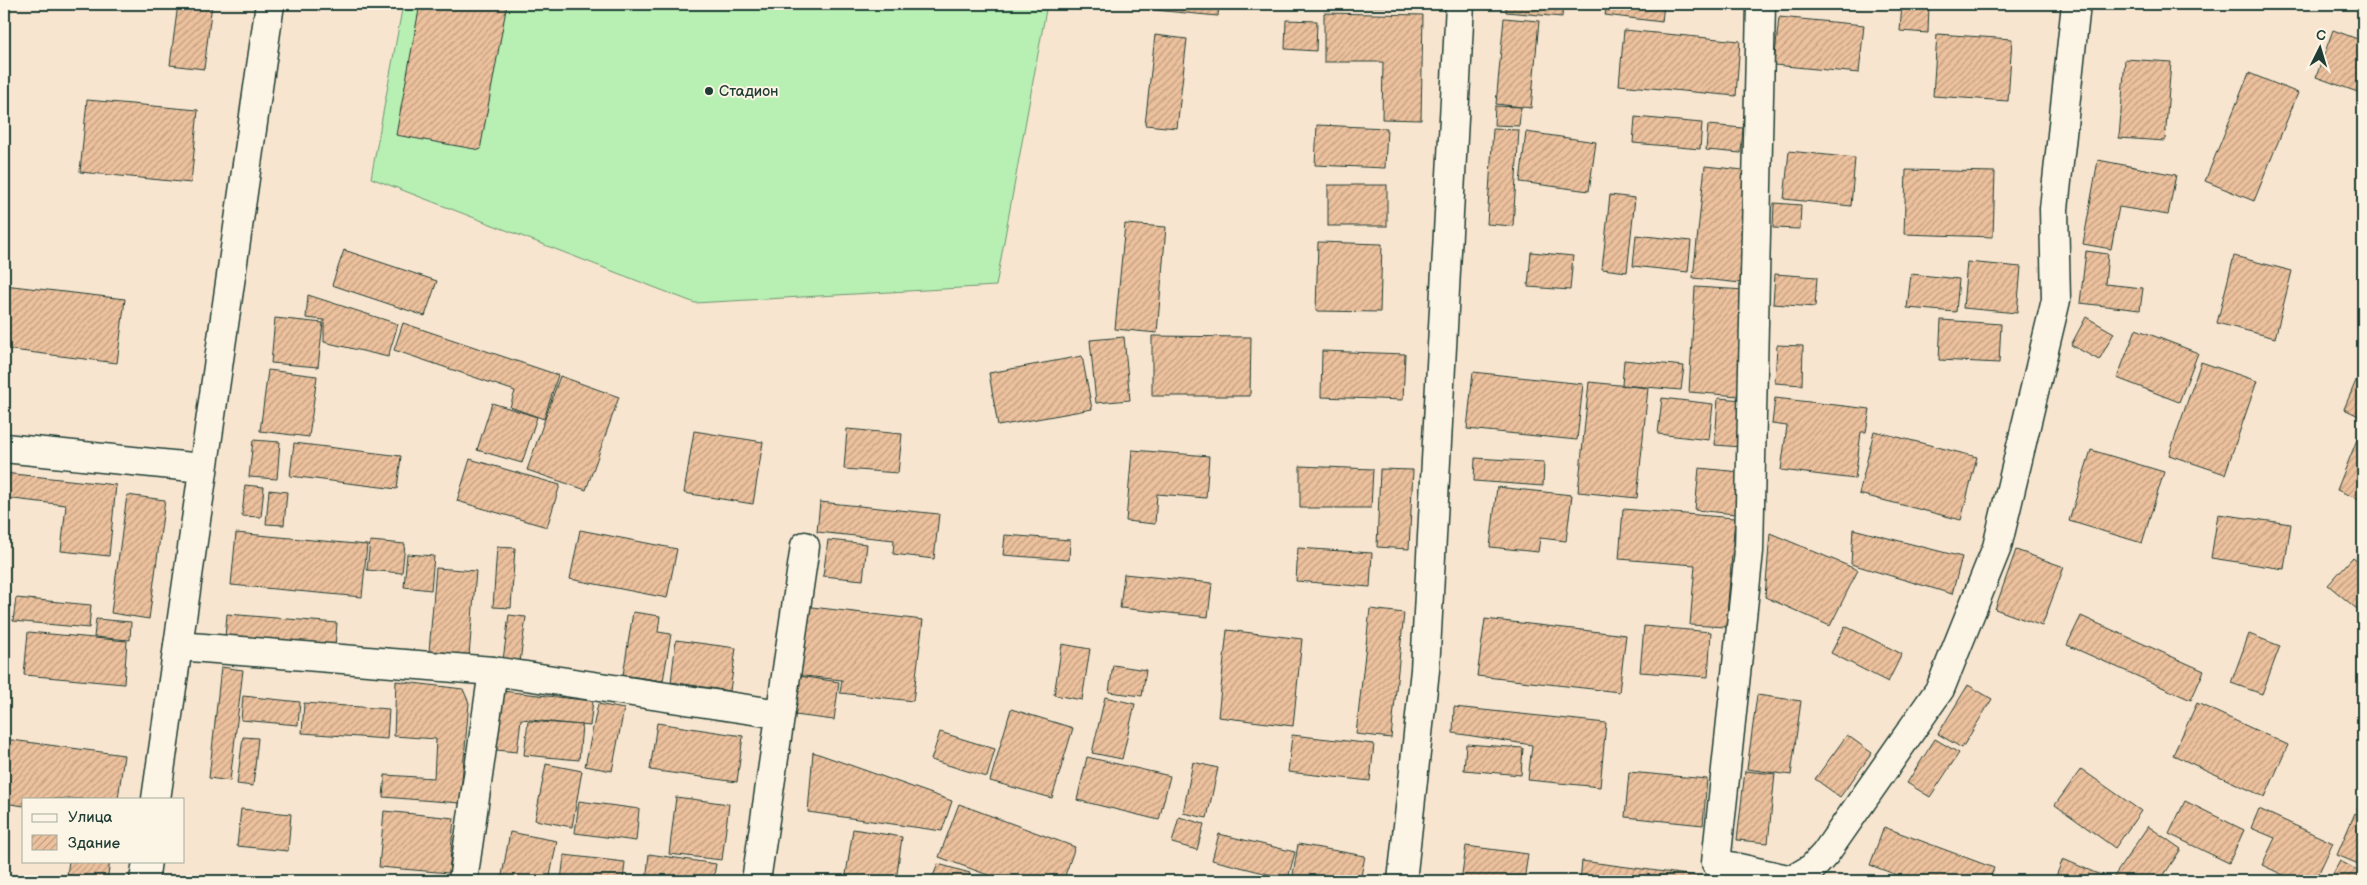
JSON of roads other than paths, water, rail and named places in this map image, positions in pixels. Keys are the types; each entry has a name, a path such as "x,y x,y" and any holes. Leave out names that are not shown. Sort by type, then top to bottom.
{"street":[{"path":"156,798 270,4"},
{"path":"1402,881 1425,670 1460,4"},
{"path":"1761,4 1749,551 1716,864 1792,880 1812,868 1825,854 1940,689 1997,547 2056,300 2054,209 2076,4"},
{"path":"4,448 202,468"},
{"path":"756,881 805,546"},
{"path":"178,646 493,671 780,714"},
{"path":"463,881 493,671"},
{"path":"144,881 147,862"}],"place":[{"name":"Стадион","path":"709,91"}]}
